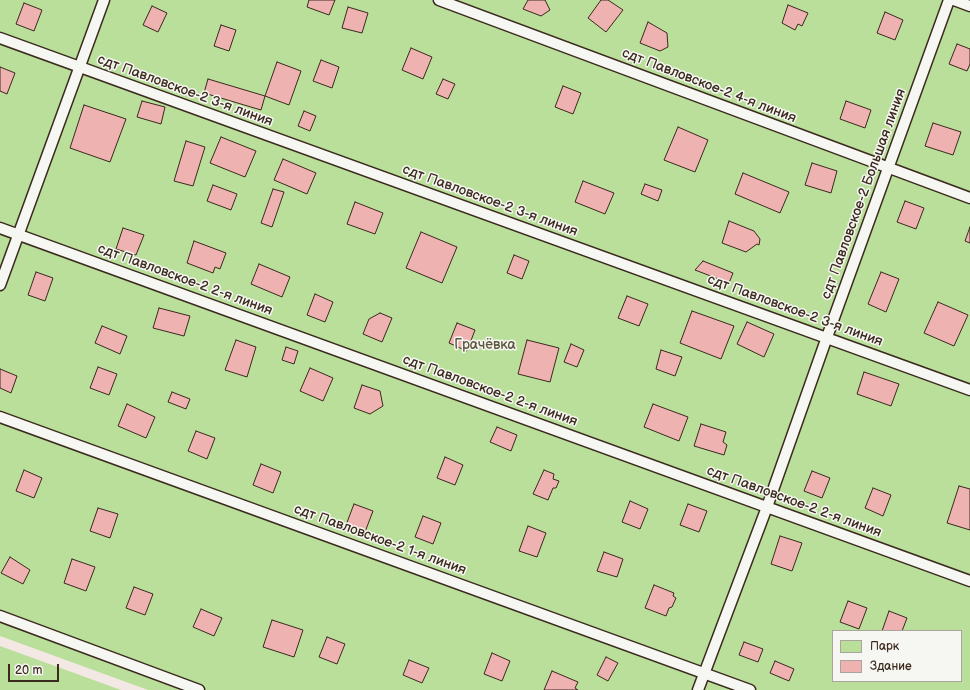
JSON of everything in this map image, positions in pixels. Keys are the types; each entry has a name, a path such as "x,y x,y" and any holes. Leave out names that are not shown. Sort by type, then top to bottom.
{"lane":[{"path":"0,285 104,0"},
{"name":"сдт Павловское-2 4-я линия","path":"439,0 970,198"},
{"name":"сдт Павловское-2 Большая линия","path":"698,690 767,507 949,0"},
{"path":"954,0 970,6"},
{"name":"сдт Павловское-2 3-я линия","path":"0,38 970,390"},
{"name":"сдт Павловское-2 2-я линия","path":"0,228 970,581"},
{"name":"сдт Павловское-2 1-я линия","path":"0,417 750,690"},
{"path":"0,616 199,690"}],"green space":[{"name":"Грачёвка","path":"0,0 970,0 970,690 148,690 0,636"},
{"path":"0,646 121,690 0,690"}],"building":[{"path":"309,0 335,0 329,15 307,7"},
{"path":"528,0 545,0 550,10 541,16 523,9"},
{"path":"601,0 608,0 623,10 606,32 588,18"},
{"path":"24,3 42,10 34,31 16,24"},
{"path":"788,5 808,13 802,26 798,24 795,30 782,23"},
{"path":"152,6 167,13 158,32 143,25"},
{"path":"348,7 368,13 362,33 342,28"},
{"path":"885,12 903,20 895,40 877,33"},
{"path":"648,22 667,33 668,47 660,51 640,43"},
{"path":"221,25 236,30 229,51 214,46"},
{"path":"957,44 970,49 970,64 967,71 949,64"},
{"path":"411,48 432,57 423,79 402,70"},
{"path":"321,60 339,67 332,88 313,81"},
{"path":"277,62 301,71 289,105 265,96"},
{"path":"0,67 15,73 7,94 0,91"},
{"path":"208,79 265,96 261,110 204,93"},
{"path":"443,79 455,84 448,99 436,94"},
{"path":"563,86 581,93 573,114 555,107"},
{"path":"142,101 165,107 161,124 137,117"},
{"path":"846,101 871,110 865,128 840,119"},
{"path":"84,105 126,119 110,162 70,148"},
{"path":"304,111 316,116 310,131 298,126"},
{"path":"933,123 961,132 953,155 925,146"},
{"path":"678,127 708,140 695,172 664,160"},
{"path":"221,137 256,151 245,177 210,163"},
{"path":"186,141 205,147 193,186 174,181"},
{"path":"283,159 316,173 307,194 274,180"},
{"path":"812,163 837,171 831,193 805,185"},
{"path":"743,173 789,192 780,213 735,194"},
{"path":"583,181 614,193 605,214 575,202"},
{"path":"645,184 662,190 658,201 641,194"},
{"path":"213,185 237,194 231,210 207,201"},
{"path":"273,189 284,192 272,227 261,223"},
{"path":"905,201 924,208 916,229 897,222"},
{"path":"355,202 383,213 375,234 347,224"},
{"path":"729,221 754,231 760,239 759,245 757,244 746,252 722,243"},
{"path":"970,227 970,243 965,241"},
{"path":"123,228 144,235 136,255 116,249"},
{"path":"421,232 457,247 442,283 406,268"},
{"path":"194,241 226,253 220,269 215,267 213,273 187,263"},
{"path":"514,255 529,261 522,279 507,273"},
{"path":"703,261 733,273 729,283 695,270"},
{"path":"259,264 290,277 282,297 251,284"},
{"path":"36,272 53,278 45,301 28,295"},
{"path":"881,272 899,279 886,312 868,304"},
{"path":"315,294 333,302 325,322 307,315"},
{"path":"627,296 648,304 639,326 618,318"},
{"path":"938,302 968,315 954,346 924,333"},
{"path":"159,308 190,316 184,336 153,328"},
{"path":"692,311 734,326 721,359 680,343"},
{"path":"380,313 392,318 382,342 363,334 369,319"},
{"path":"747,322 774,334 764,357 737,344"},
{"path":"457,323 475,330 467,351 449,343"},
{"path":"102,326 127,336 120,354 95,343"},
{"path":"236,340 256,347 247,377 225,370"},
{"path":"527,340 559,348 550,382 518,374"},
{"path":"571,344 584,350 577,367 564,362"},
{"path":"286,347 298,351 294,364 282,360"},
{"path":"661,350 682,357 675,376 656,369"},
{"path":"98,367 117,374 109,395 90,388"},
{"path":"310,368 333,378 323,401 300,391"},
{"path":"0,369 17,376 11,393 0,388"},
{"path":"864,372 899,384 891,406 857,394"},
{"path":"362,385 380,391 383,406 370,414 354,408"},
{"path":"172,392 190,399 186,409 168,402"},
{"path":"127,404 155,417 146,438 118,426"},
{"path":"653,404 688,417 679,441 644,427"},
{"path":"701,424 726,432 723,442 727,445 724,455 694,446"},
{"path":"497,427 517,435 511,451 490,442"},
{"path":"196,431 215,438 207,459 188,451"},
{"path":"445,457 463,465 455,485 437,478"},
{"path":"261,464 281,472 273,493 253,485"},
{"path":"24,470 42,478 34,498 16,491"},
{"path":"544,470 554,474 553,479 559,481 556,488 553,488 548,500 533,494"},
{"path":"812,471 830,478 822,498 804,491"},
{"path":"959,486 970,489 970,530 947,523"},
{"path":"873,488 891,495 883,516 865,508"},
{"path":"630,501 648,509 640,529 622,522"},
{"path":"354,504 373,511 365,532 346,525"},
{"path":"688,504 707,511 699,532 680,525"},
{"path":"98,508 118,514 110,538 90,531"},
{"path":"423,516 441,523 433,544 415,537"},
{"path":"528,526 546,533 537,557 519,551"},
{"path":"780,536 802,543 792,571 771,564"},
{"path":"604,552 623,559 617,577 597,571"},
{"path":"10,557 30,570 23,584 1,573"},
{"path":"72,559 95,567 86,591 64,583"},
{"path":"654,585 674,593 673,596 676,598 672,607 669,608 666,616 645,608"},
{"path":"134,587 153,594 145,615 126,608"},
{"path":"848,601 867,608 859,629 840,622"},
{"path":"201,609 222,618 214,636 193,627"},
{"path":"889,611 907,618 902,630 882,630"},
{"path":"272,620 303,630 294,657 263,647"},
{"path":"327,637 345,644 337,664 319,657"},
{"path":"744,642 763,649 758,662 739,655"},
{"path":"492,653 510,661 502,681 484,674"},
{"path":"606,657 618,663 608,681 597,675"},
{"path":"409,660 429,668 422,683 403,675"},
{"path":"775,661 794,669 789,681 770,673"},
{"path":"552,671 578,682 575,688 578,690 544,690"}]}
